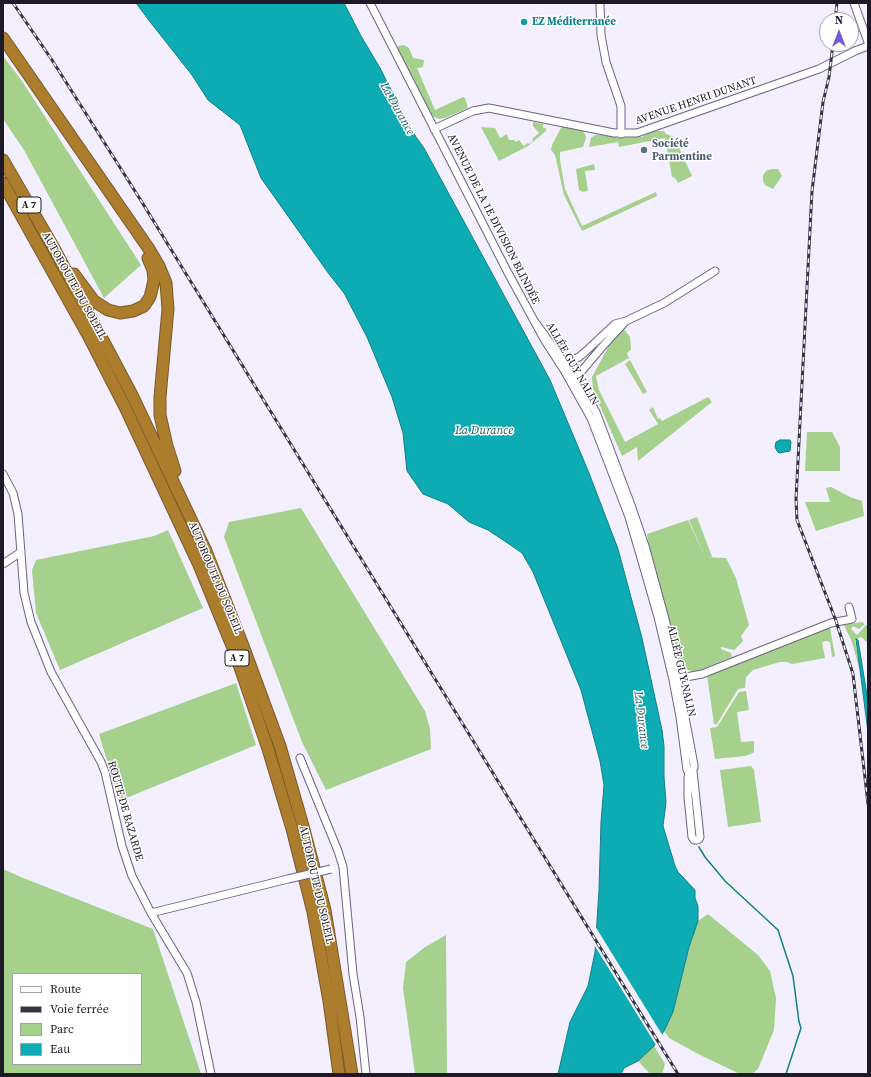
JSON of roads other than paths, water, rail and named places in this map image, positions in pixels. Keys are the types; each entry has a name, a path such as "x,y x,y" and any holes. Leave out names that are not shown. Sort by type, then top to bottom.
{"highway":[{"path":"3,38 149,249 159,266 166,283 168,309 160,397 160,415 166,446 172,465 200,527 206,551"},
{"path":"3,46 145,251 153,270 154,280 150,297 144,306 133,311 120,313 108,310 94,301 54,250"},
{"name":"AUTOROUTE DU SOLEIL","path":"3,160 54,250 132,395 206,551 242,643 277,738 303,826 325,910 352,1074"},
{"name":"AUTOROUTE DU SOLEIL","path":"3,183 125,407 199,565 235,653 268,749 292,829 309,897 329,1001 339,1074"},
{"path":"3,195 24,232 52,271"}],"street":[{"name":"AVENUE DE LA 1E DIVISION BLINDÉE","path":"370,3 533,319"},
{"path":"600,3 601,35 606,62 621,106 621,134"},
{"path":"854,3 868,42"},
{"name":"AVENUE HENRI DUNANT","path":"434,129 472,111 497,108 590,129 621,134 637,133 824,67 868,46"},
{"path":"570,370 579,357 615,324 626,321 664,303 715,271"},
{"name":"ALLÉE GUY NALIN","path":"533,319 581,386 596,412 632,505 645,546 665,619 676,679 687,770 691,771 688,778 688,797 692,837 690,846"},
{"name":"ALLÉE GUY NALIN","path":"533,319 544,339 570,370 591,418 629,517 676,679"},
{"path":"570,370 602,347 626,321"},
{"name":"ROUTE DE BAZARDE","path":"3,474 13,493 18,514 26,603 38,642 56,682 101,762 105,772 122,846 129,866 151,913 187,973 196,1002 211,1074"},
{"path":"3,564 21,552"},
{"path":"676,679 702,674 831,623 852,619 849,608"},
{"path":"300,758 338,851 343,867 353,974 360,1017 366,1074"},
{"path":"151,913 343,867"}],"water":[{"name":"La Durance","path":"136,3 344,3 407,121 424,148 550,380 589,473 618,549 642,638 662,730 666,802 663,826 675,866 678,872 695,890 695,898 698,906 698,921 689,947 673,1012 664,1031 654,1046 638,1061 624,1068 621,1074 558,1074 570,1022 588,986 595,952 604,785 600,761 581,690 533,572 522,553 488,530 469,522 448,504 423,494 407,471 403,433 392,397 367,337 344,293 261,178 240,125 208,100 192,75"},
{"path":"780,440 790,440 790,451 779,453 777,451 775,447 776,442"},
{"path":"856,639 858,640 868,701 868,732"}],"waterway":[{"path":"699,847 705,857 725,881 778,930 793,976 801,1028 786,1074"}],"railway":[{"path":"13,3 52,60 140,199 678,1074"},
{"path":"836,12 837,3"},
{"path":"832,52 829,77 823,102 812,191 796,499 797,520 836,621 853,674 868,804"}],"place":[{"name":"EZ Méditerranée","path":"524,22"},
{"name":"Société Parmentine","path":"644,150"}]}
